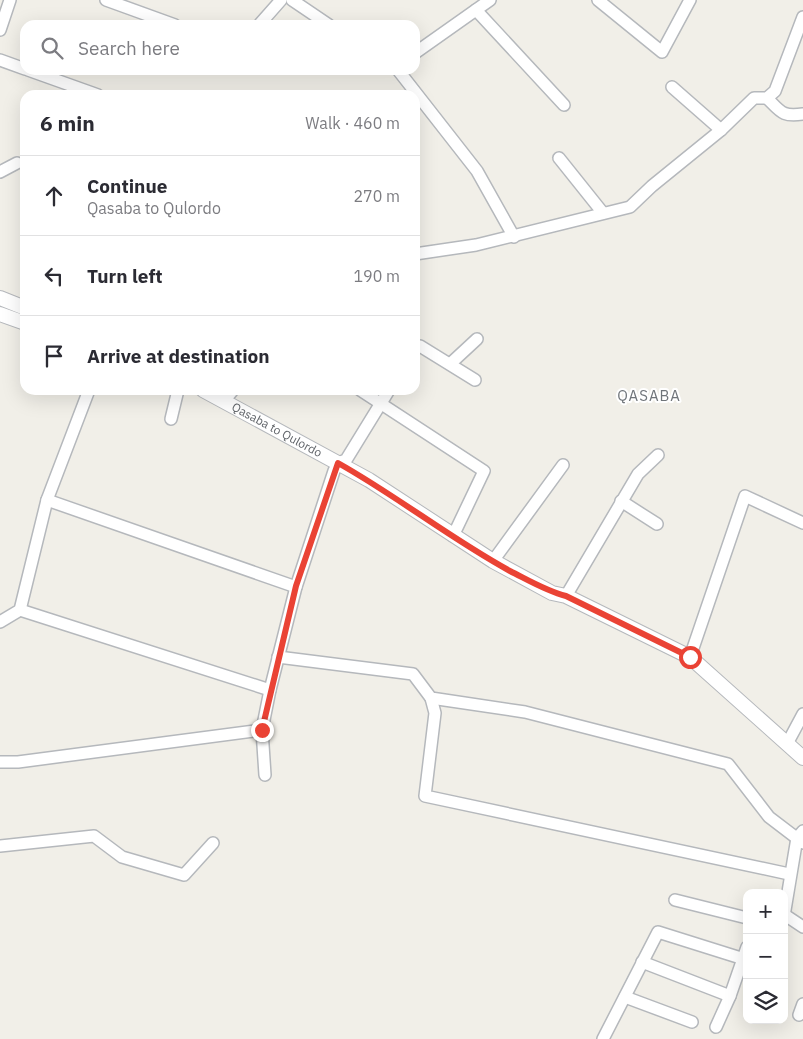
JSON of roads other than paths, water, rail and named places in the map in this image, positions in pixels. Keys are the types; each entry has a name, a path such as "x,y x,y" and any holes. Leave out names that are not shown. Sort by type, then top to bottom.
{"street":[{"path":"0,30 10,0"},
{"path":"106,0 161,20"},
{"path":"263,20 281,0"},
{"path":"292,0 322,20"},
{"path":"420,49 490,0"},
{"path":"598,0 662,52 690,0"},
{"path":"476,10 564,105"},
{"path":"420,253 476,246 630,207 652,186 721,130 754,98 766,98 775,91 803,17"},
{"path":"0,60 20,68"},
{"path":"40,75 84,90"},
{"path":"402,75 414,90"},
{"path":"672,87 721,130"},
{"path":"420,98 477,171 514,237"},
{"path":"766,98 783,114 788,116 803,114"},
{"path":"559,158 603,213"},
{"path":"0,172 17,163"},
{"path":"0,298 20,306"},
{"path":"0,314 20,321"},
{"path":"450,364 477,339"},
{"path":"420,346 474,380"},
{"path":"0,622 20,610 47,500 86,395"},
{"path":"170,419 177,395"},
{"name":"Qasaba to Qulordo","path":"213,395 369,480 493,561 552,593 566,596 690,657 788,742 803,758"},
{"path":"224,401 229,395"},
{"path":"368,395 484,471 453,536"},
{"path":"265,775 262,730 296,586 338,463 346,460 386,395"},
{"path":"566,596 638,474 658,455"},
{"path":"493,561 563,465"},
{"path":"690,657 745,496 803,522"},
{"path":"47,500 296,586"},
{"path":"621,501 658,524"},
{"path":"20,610 270,690"},
{"path":"278,657 414,674 431,698 435,713 425,796 789,874"},
{"path":"431,698 525,712 728,764 769,817 801,837 789,874 787,889"},
{"path":"788,742 803,714"},
{"path":"0,762 18,762 262,730"},
{"path":"0,846 94,836 122,857 184,875 213,843"},
{"path":"674,900 743,917"},
{"path":"788,918 803,927"},
{"path":"602,1039 658,932 743,959"},
{"path":"642,962 730,996"},
{"path":"716,1026 743,962"},
{"path":"625,997 692,1022"}],"district":[{"name":"QASABA","path":"649,396"}]}
